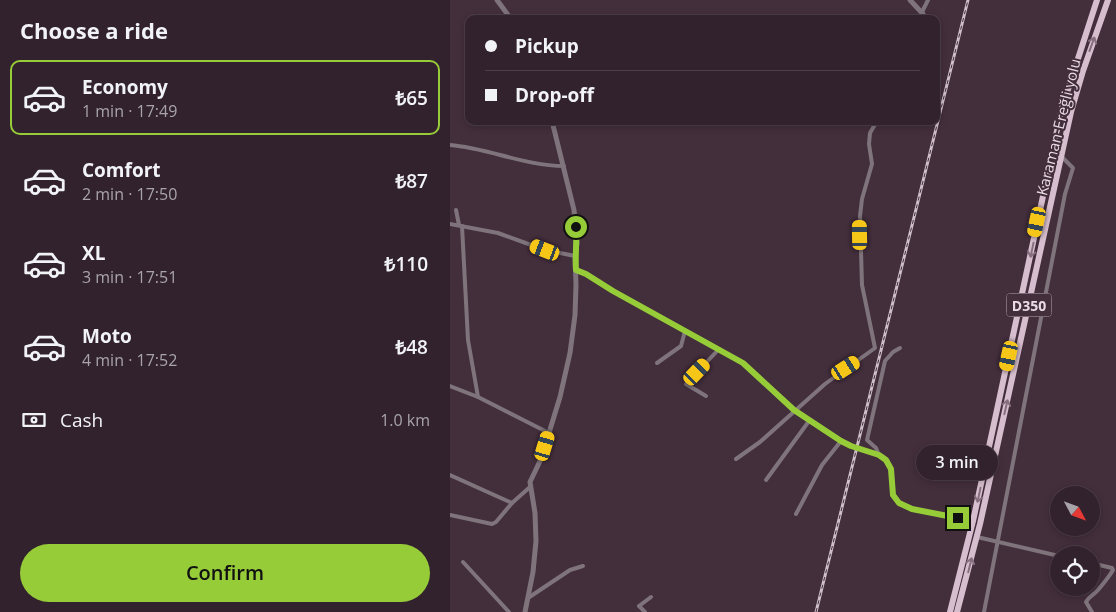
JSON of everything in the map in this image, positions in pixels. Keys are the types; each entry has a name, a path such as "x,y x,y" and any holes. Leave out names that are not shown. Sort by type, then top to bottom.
{"highway":[{"name":"Karaman-Ereğli yolu","path":"950,612 973,521 1062,108 1097,0"},
{"name":"Karaman-Ereğli yolu","path":"957,612 977,537 1071,112 1108,0"}],"street":[{"path":"497,0 508,15"},
{"path":"910,0 921,15 928,0"},
{"path":"524,611 533,572 536,526 530,482 542,459 560,397 570,353 575,314 576,227 564,166 553,125"},
{"path":"736,459 760,442 794,410 846,368 875,348 862,285 860,216 862,199 872,164 869,144 870,133 875,125"},
{"path":"450,145 469,146 494,154 547,166 564,166"},
{"path":"984,612 1065,194 1072,168 1062,157"},
{"path":"456,210 460,225 468,340 478,397"},
{"path":"450,224 498,233 545,250 575,256"},
{"path":"576,270 743,363 794,410 810,422 851,446 879,455 886,460 891,469 893,495 899,503 912,509 973,521"},
{"path":"657,364 681,346 685,331"},
{"path":"879,455 876,448 867,440 885,360 900,348"},
{"path":"706,396 686,384 719,349"},
{"path":"450,386 478,397 549,433"},
{"path":"766,480 810,422"},
{"path":"796,514 822,465 841,441"},
{"path":"450,475 512,502"},
{"path":"450,515 492,524 496,522 512,502 530,487"},
{"path":"977,537 1050,554"},
{"path":"464,562 509,612"},
{"path":"1100,565 1112,568 1113,570 1100,588"},
{"path":"528,598 570,570 583,566"},
{"path":"645,612 639,606 651,596"},
{"path":"1090,596 1086,602 1092,612"}],"railway":[{"path":"940,113 968,0"},
{"path":"816,612 937,125"}],"route":[{"path":"576,227 576,270 743,363 794,410 810,422 841,441 879,455 886,460 891,469 893,495 899,503 912,509 958,518"}]}
